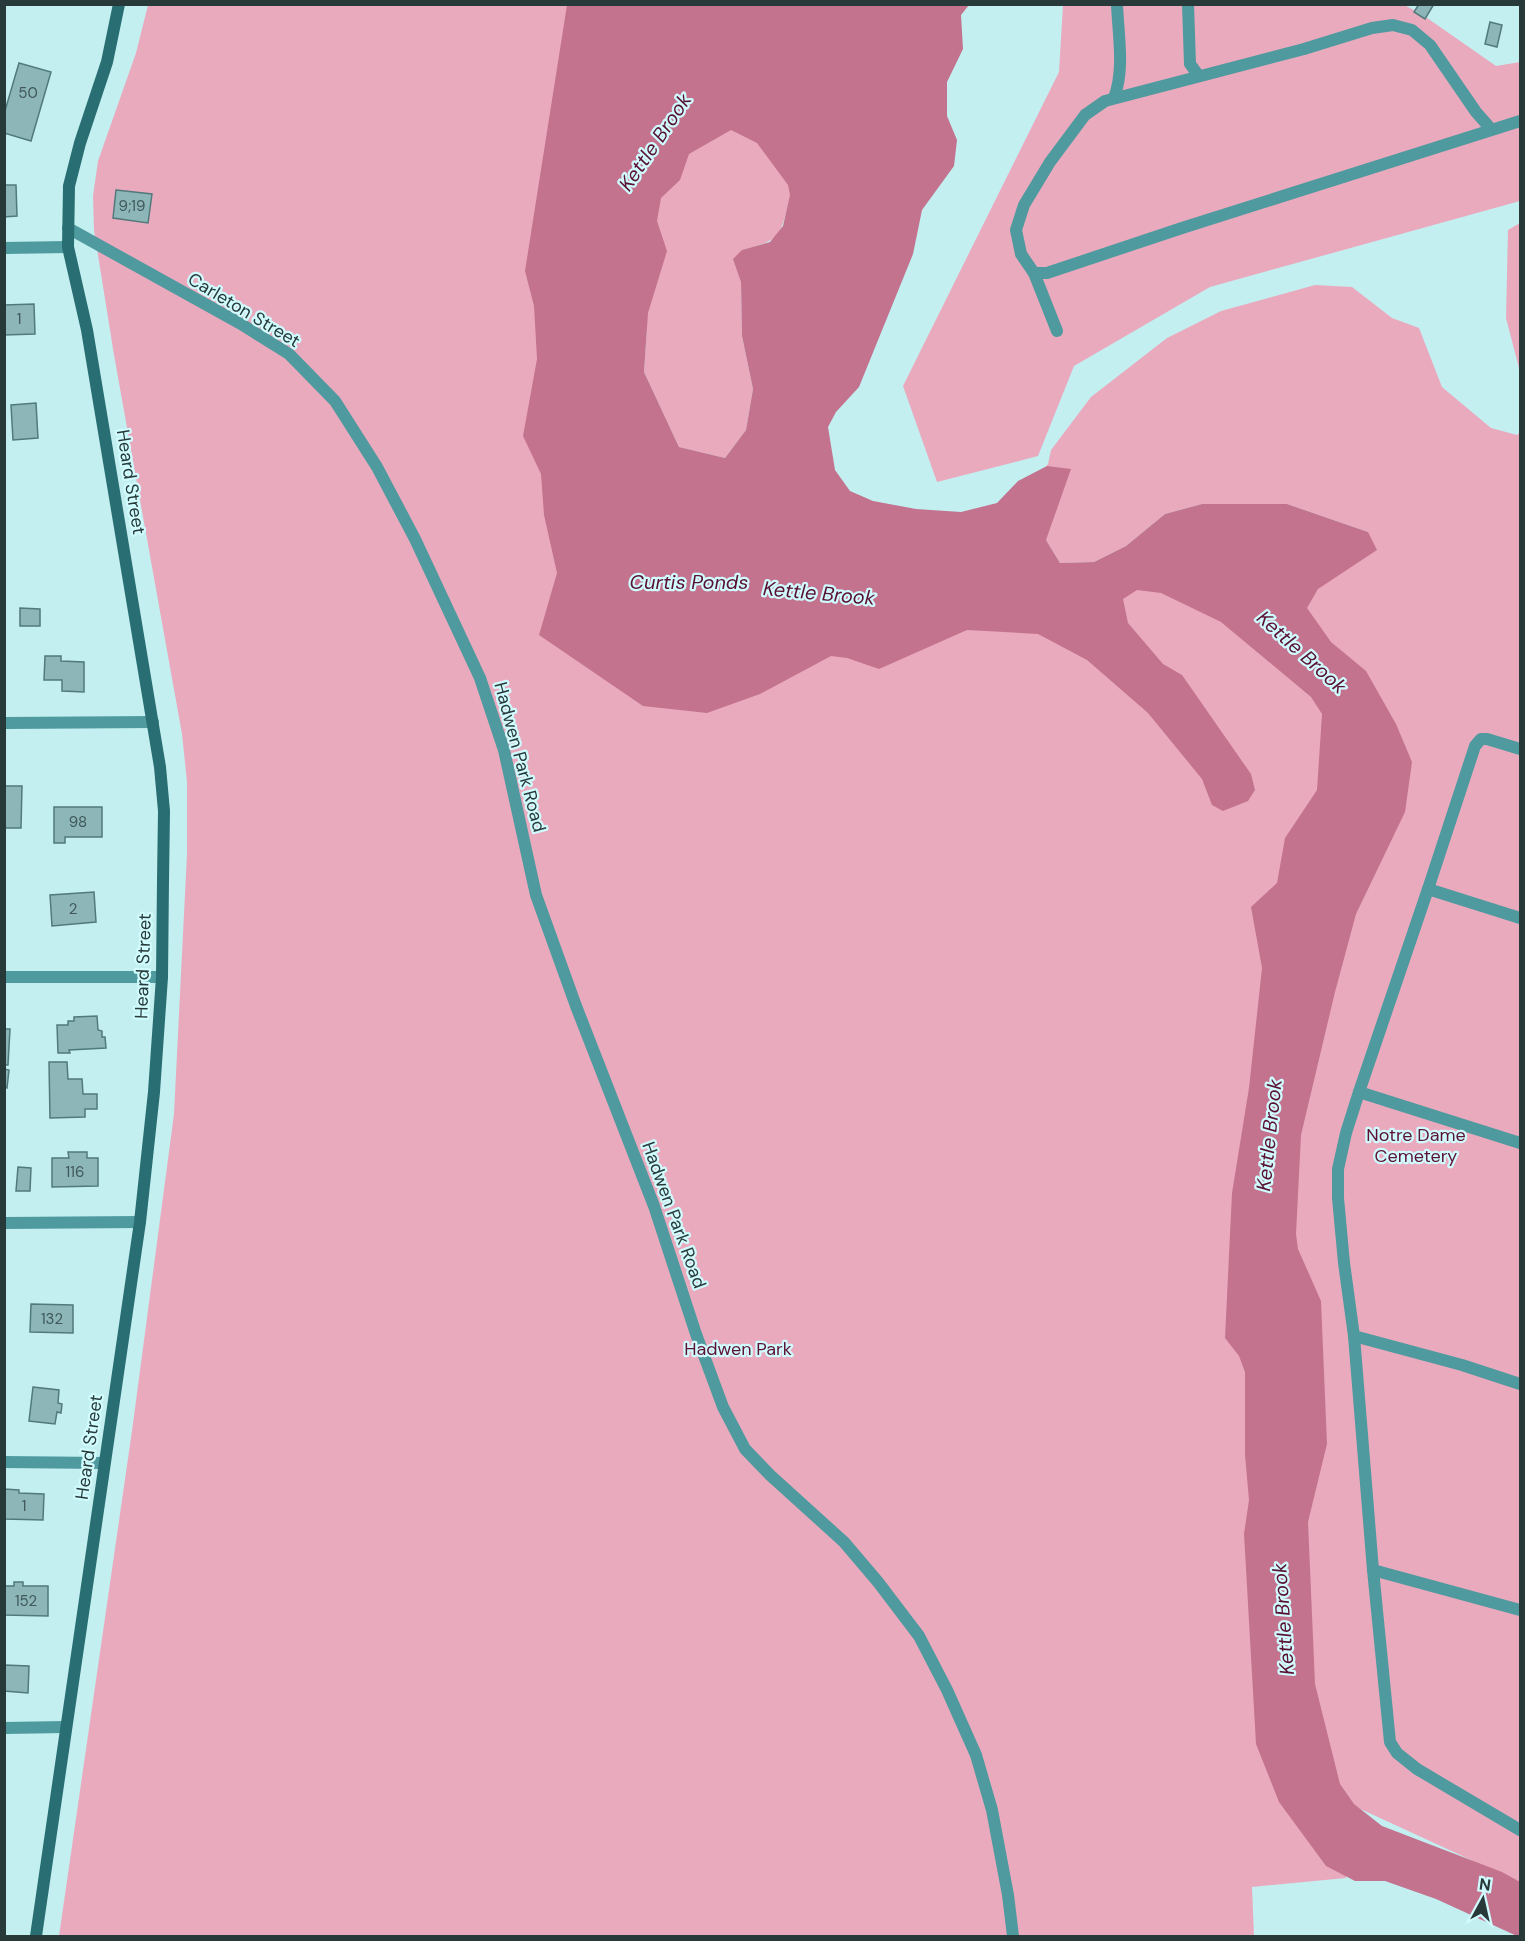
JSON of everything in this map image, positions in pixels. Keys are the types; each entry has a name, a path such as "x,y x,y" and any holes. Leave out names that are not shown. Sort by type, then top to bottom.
{"street":[{"name":"Heard Street","path":"36,1936 140,1222 154,1092 162,977 164,811 160,767 87,330 68,247 69,186 80,143 107,62 119,4"},
{"path":"1114,98 1119,75 1117,4"},
{"path":"1188,4 1190,64 1199,76"},
{"path":"1056,331 1034,273 1021,254 1016,230 1024,205 1050,162 1085,115 1105,101 1304,49 1371,28 1393,26 1412,30 1430,45 1476,112 1491,129"},
{"path":"1034,273 1047,273 1521,121"},
{"name":"Carleton Street","path":"68,228 241,324 289,354 335,401 371,458"},
{"path":"4,248 68,247"},
{"name":"Hadwen Park Road","path":"371,458 415,539 480,678 504,750 536,895 576,1006 654,1206 696,1334 723,1407 745,1449 770,1475 844,1542 919,1636 947,1690 976,1755 992,1810 1008,1895 1013,1936"},
{"path":"4,723 153,722"},
{"path":"1521,750 1487,739 1481,739 1475,746 1359,1092 1338,1169 1338,1198 1354,1336 1372,1570 1390,1742 1397,1753 1417,1769 1521,1830"},
{"path":"1428,889 1521,918"},
{"path":"4,977 162,977"},
{"path":"1359,1092 1521,1143"},
{"path":"4,1223 140,1222"},
{"path":"1354,1336 1462,1365 1521,1384"},
{"path":"4,1462 105,1463"},
{"path":"1372,1570 1521,1610"},
{"path":"4,1728 66,1727"}],"green space":[{"name":"Hadwen Park","path":"148,5 910,5 789,201 783,223 776,236 743,250 742,336 753,389 746,430 725,458 679,447 644,372 647,327 631,440 942,519 998,505 1038,476 1048,464 1051,450 1091,397 1167,338 1221,311 1315,285 1352,287 1392,318 1419,328 1442,387 1491,428 1517,435 1520,432 1520,1891 1471,1860 1354,1806 1346,1878 1252,1887 1254,1936 59,1936 132,1431 174,1114 187,854 187,782 182,734 94,230 93,196 98,161 136,53","holes":["1202,504 1287,504 1368,532 1048,569 1046,540 1060,563 1094,562 1126,546 1165,514"]},
{"path":"1063,5 1404,5 1420,13 1496,66 1520,62 1520,201 1210,287 1074,366 1038,456 937,482 903,386 1059,72"},
{"path":"1520,223 1520,372 1506,318 1508,230"}],"water":[{"path":"567,5 969,5 961,15 963,49 947,82 947,116 957,140 954,166 922,210 913,254 859,387 836,412 828,427 835,470 850,491 873,501 916,509 961,512 997,503 1018,481 1047,466 1071,469 1046,540 1060,563 1094,562 1126,546 1165,514 1202,504 1287,504 1368,532 1377,550 1318,589 1307,608 1331,642 1366,671 1396,724 1412,762 1405,812 1356,914 1301,1135 1296,1234 1298,1249 1321,1301 1327,1444 1308,1522 1315,1684 1340,1784 1354,1804 1382,1826 1502,1872 1520,1882 1520,1936 1436,1899 1385,1881 1355,1881 1326,1866 1279,1802 1256,1744 1244,1534 1249,1500 1245,1455 1245,1372 1239,1356 1225,1338 1232,1193 1249,1088 1262,968 1251,907 1277,883 1285,838 1317,790 1322,714 1311,697 1221,622 1161,593 1137,590 1123,599 1128,623 1163,664 1182,675 1251,774 1255,790 1248,801 1223,811 1212,805 1202,779 1148,713 1087,660 1038,634 967,630 879,669 847,658 831,656 760,694 707,713 643,706 539,635 557,573 544,515 541,474 523,436 537,359 534,306 525,271","holes":["731,130 757,143 788,185 790,195 783,226 770,242 742,250 733,259 741,282 742,336 753,389 746,430 725,458 679,447 644,372 648,313 667,251 657,221 661,198 680,180 689,154"]}],"building":[{"path":"1419,4 1434,4 1425,19 1414,12"},
{"path":"1490,22 1502,25 1497,47 1485,44"},
{"path":"19,63 51,72 31,141 4,133 4,114"},
{"path":"4,185 16,185 17,216 4,217"},
{"path":"116,190 152,194 148,223 113,218"},
{"path":"34,304 35,334 4,335 4,305"},
{"path":"36,403 38,438 13,440 11,405"},
{"path":"20,608 40,609 40,626 20,626"},
{"path":"45,656 61,656 61,661 84,662 84,692 62,691 62,680 44,680"},
{"path":"4,786 22,786 21,828 4,828"},
{"path":"54,807 102,807 102,837 65,837 65,843 54,843"},
{"path":"94,892 96,922 52,926 50,895"},
{"path":"97,1016 98,1030 102,1031 102,1037 105,1037 106,1048 69,1050 70,1053 58,1053 57,1025 68,1025 68,1021 74,1021 74,1017"},
{"path":"4,1029 10,1029 8,1065 4,1065"},
{"path":"49,1062 67,1062 68,1079 82,1079 83,1094 97,1094 97,1109 85,1109 85,1117 50,1118"},
{"path":"4,1069 9,1070 7,1088 4,1087"},
{"path":"68,1152 87,1152 87,1158 98,1158 98,1186 52,1187 52,1158 69,1158"},
{"path":"18,1167 31,1168 30,1191 16,1191"},
{"path":"31,1304 73,1305 73,1333 30,1332"},
{"path":"33,1387 59,1390 58,1403 62,1404 61,1413 57,1412 55,1424 29,1421"},
{"path":"4,1489 19,1490 19,1493 44,1494 43,1520 4,1519"},
{"path":"14,1582 23,1582 23,1586 48,1586 48,1616 4,1615 4,1586 14,1586"},
{"path":"4,1665 29,1666 28,1693 4,1691"}],"water label":[{"name":"Kettle Brook","path":"655,142"},
{"name":"Curtis Ponds","path":"689,582"},
{"name":"Kettle Brook","path":"819,593"},
{"name":"Kettle Brook","path":"1302,652"},
{"name":"Kettle Brook","path":"1269,1135"},
{"name":"Kettle Brook","path":"1283,1619"}],"park label":[{"name":"Notre Dame Cemetery","path":"1416,1145"}]}
